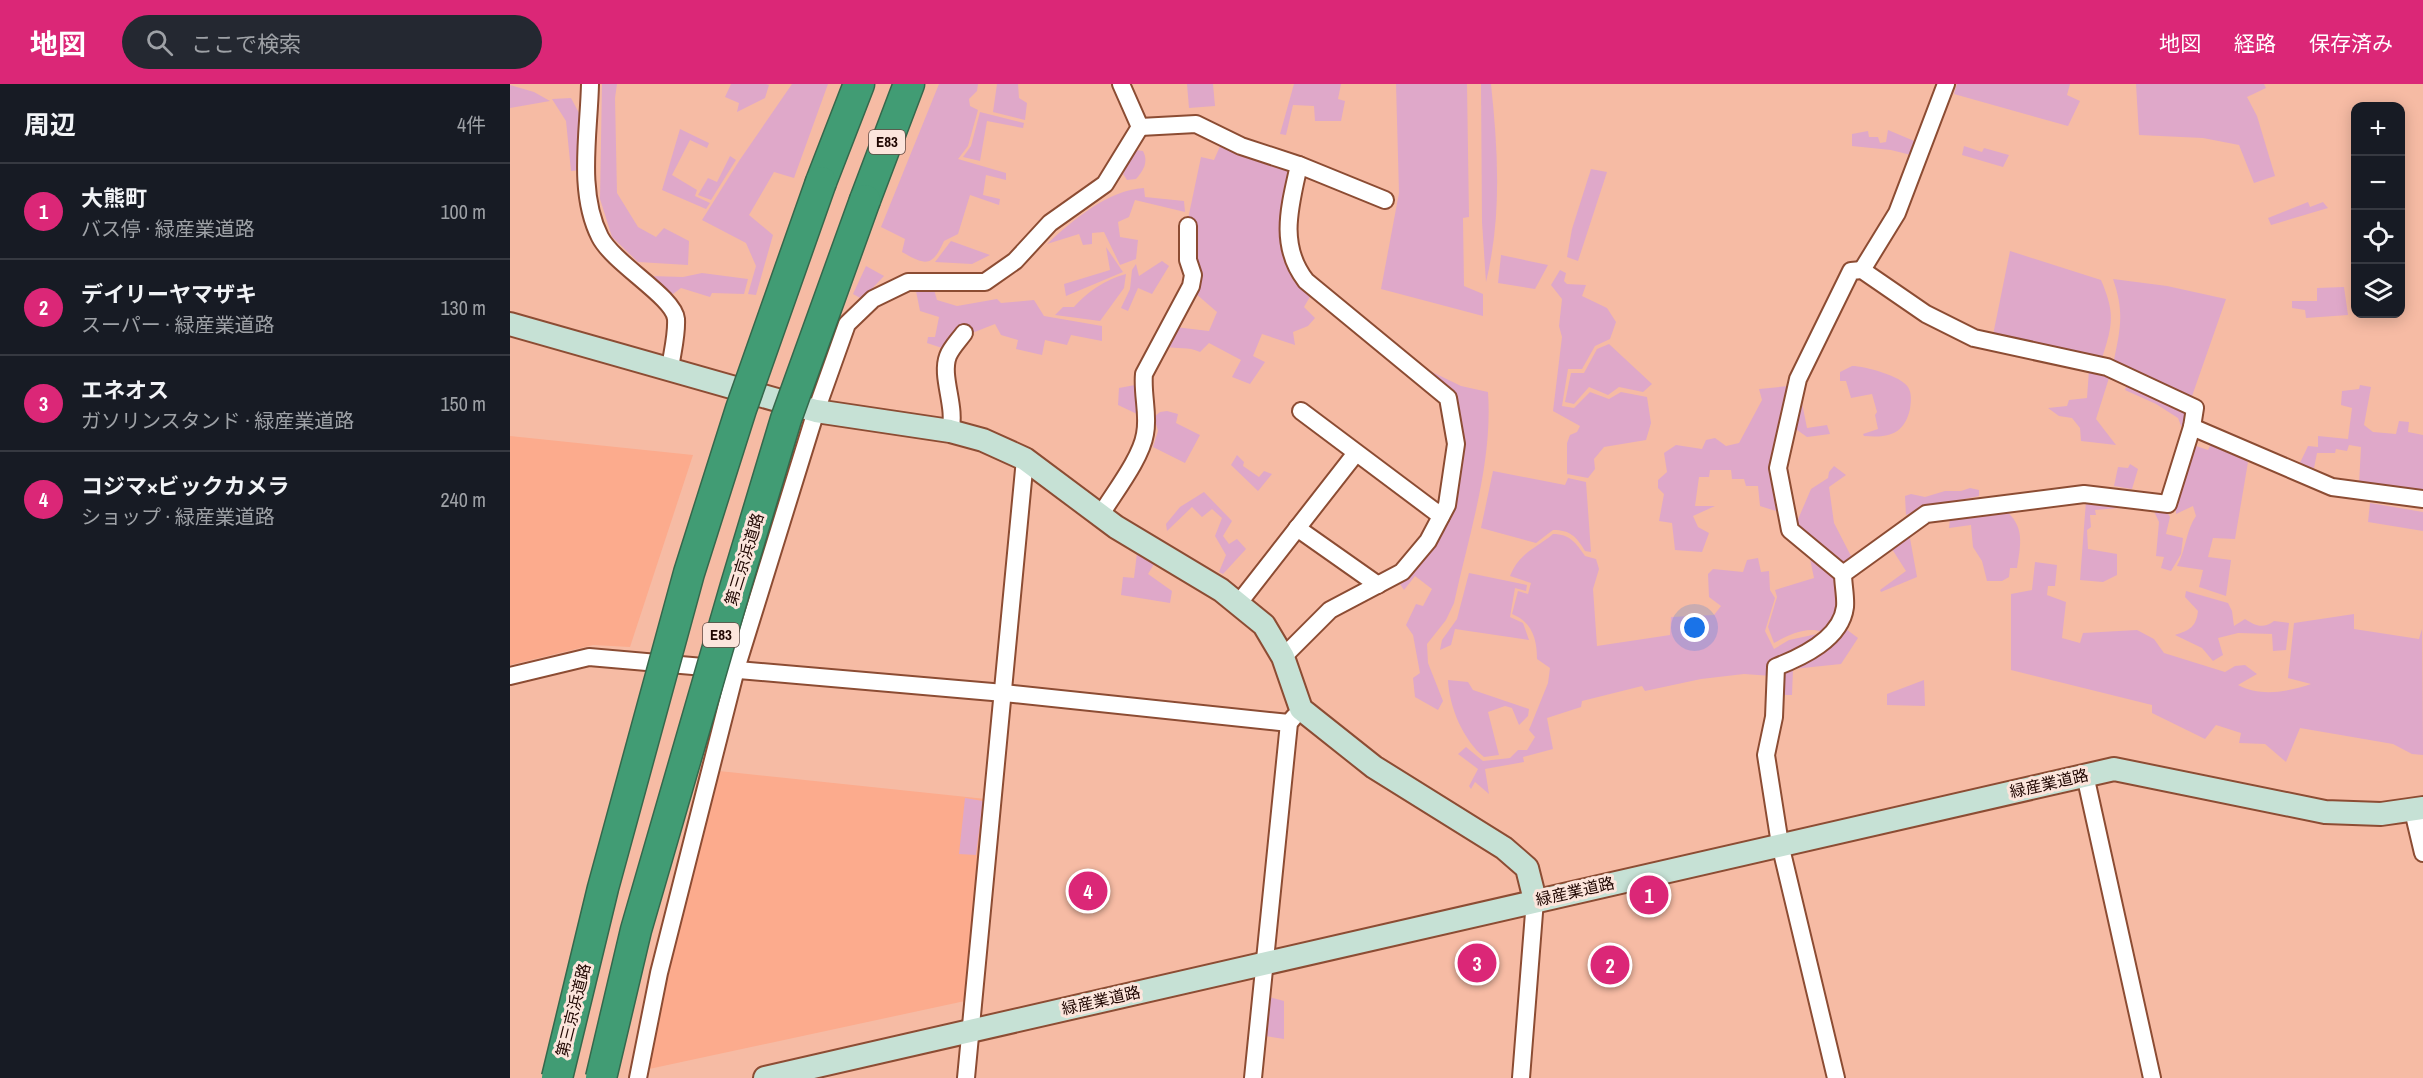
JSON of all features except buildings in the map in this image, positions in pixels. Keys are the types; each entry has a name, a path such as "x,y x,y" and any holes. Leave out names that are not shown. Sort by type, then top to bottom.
{"highway":[{"name":"第三京浜道路","path":"557,1078 603,888 689,573 741,409 859,84"},
{"name":"第三京浜道路","path":"601,1078 636,930 786,419 909,84"},
{"path":"537,1078 588,885 638,723 689,573"}],"main road":[{"path":"510,324 816,411 950,431 983,440 1025,459 1100,516 1221,590 1264,625 1283,657 1295,716 1504,849 1527,868 1535,900"},
{"name":"緑産業道路","path":"765,1078 2114,769 2325,812 2372,814 2418,810"}],"street":[{"path":"590,84 586,190 591,216 600,238 615,258 670,304 676,318 670,369"},
{"path":"1121,84 1140,127"},
{"path":"1862,270 1897,213 1946,84"},
{"path":"1140,127 1196,124 1241,146 1299,165 1385,200"},
{"path":"638,1078 659,973 736,669 816,411 847,324 873,299 908,282 985,282 1015,261 1050,223 1106,184 1140,127"},
{"path":"1283,657 1330,610 1402,572 1428,541 1447,505 1456,444 1448,398 1306,281 1294,266 1288,216 1299,165"},
{"path":"1100,516 1141,448 1146,434 1142,390 1144,374 1191,286 1193,275 1188,260 1188,226"},
{"path":"1836,1078 1780,844 1766,755 1774,717 1776,667 1798,659 1827,638 1845,608 1843,574 1790,530 1778,468 1798,379 1851,271 1862,270 1926,314 1974,338 2107,367 2195,408 2192,427 2168,504 2084,494 1926,514 1843,574"},
{"path":"950,431 954,418 946,369 948,357 964,333"},
{"path":"1301,411 1441,516"},
{"path":"2192,427 2332,487 2423,500"},
{"path":"1238,604 1356,453"},
{"path":"966,1078 1025,459"},
{"path":"1297,528 1378,585"},
{"path":"510,676 589,657 1295,716 1253,1078"},
{"path":"2085,775 2152,1078"},
{"path":"2418,810 2423,853"},
{"path":"1521,1078 1535,900"}],"shaded area":[{"path":"602,84 617,84 615,98 617,193 638,227 656,237 664,228 689,241 688,265 638,262 612,237 600,199"},
{"path":"731,84 769,85 765,98 737,112 739,103 725,97"},
{"path":"792,84 828,84 794,178 774,172 749,215 773,235 756,295 748,294 756,266 746,243 702,220"},
{"path":"939,84 978,84 977,91 969,99 970,106 978,110 968,146 958,159 1006,173 1006,180 986,175 983,195 1000,199 999,205 970,195 958,234 944,241 936,256 927,262 917,260 902,252 905,239 881,227"},
{"path":"997,84 1018,84 1019,98 1027,103 1025,120 993,112"},
{"path":"1187,84 1213,84 1215,106 1189,108"},
{"path":"1294,84 1341,84 1338,99 1345,101 1341,121 1315,121 1314,106 1293,105 1286,135 1280,134"},
{"path":"1396,84 1467,84 1469,217 1463,218 1464,286 1483,294 1483,316 1381,289 1399,193"},
{"path":"1481,84 1491,84 1497,159 1495,233 1486,282 1482,222"},
{"path":"1957,84 2070,84 2067,95 2080,101 2068,126 1954,94"},
{"path":"2136,84 2264,84 2266,88 2247,97 2257,116 2275,176 2254,183 2239,145 2203,138 2139,135"},
{"path":"510,85 534,92 550,101 510,108"},
{"path":"571,98 579,113 581,170 571,171 566,121 552,99"},
{"path":"980,112 1024,123 1023,128 987,121 980,161 963,157 971,146"},
{"path":"680,129 709,143 707,148 690,140 672,175 697,190 695,196 710,203 706,209 662,190"},
{"path":"1888,130 1919,143 1911,155 1891,150 1852,146 1852,134 1868,131 1869,137 1878,137 1880,143 1886,142"},
{"path":"1221,144 1293,170 1284,216 1292,279 1311,295 1304,307 1315,318 1308,326 1293,332 1295,345 1262,334 1253,356 1265,362 1250,384 1232,377 1241,360 1209,343 1200,352 1165,346 1175,327 1209,331 1217,312 1195,293 1188,219 1201,157 1214,160"},
{"path":"1964,146 1982,152 1984,148 2009,155 2003,167 1962,155"},
{"path":"1136,150 1143,151 1145,155 1144,166 1136,179 1127,180 1123,174"},
{"path":"730,156 736,160 711,200 698,195 708,178 717,182"},
{"path":"1591,169 1607,172 1578,261 1567,257 1572,229"},
{"path":"1144,188 1145,197 1184,201 1185,212 1135,200 1129,217 1118,222 1120,237 1138,240 1136,259 1120,265 1104,232 1092,233 1092,244 1083,245 1079,234 1047,244 1068,225 1104,200 1117,194"},
{"path":"2308,202 2310,207 2323,202 2328,208 2271,225 2268,218"},
{"path":"951,241 990,255 972,264 935,262"},
{"path":"1106,247 1123,272 1066,296 1064,284 1110,270"},
{"path":"2010,251 2101,280 2109,301 2111,319 2102,358 1993,335"},
{"path":"1501,255 1548,265 1535,289 1498,283"},
{"path":"1162,261 1169,266 1152,294 1138,288 1128,311 1121,308 1130,289 1132,270 1136,264 1139,276"},
{"path":"866,266 884,276 862,299 853,294"},
{"path":"1560,270 1566,273 1564,281 1567,284 1586,285 1582,296 1607,308 1616,322 1610,339 1595,346 1582,369 1568,369 1562,406 1574,408 1590,392 1609,399 1621,392 1647,397 1651,423 1646,440 1604,447 1594,459 1595,469 1588,478 1567,474 1567,443 1570,435 1577,432 1580,426 1553,411 1562,337 1559,326 1562,299 1551,285"},
{"path":"702,273 748,279 744,294 712,293 710,297 681,288 673,294 650,276 683,277"},
{"path":"1126,274 1124,288 1100,321 1055,315 1063,307 1074,307 1091,291 1104,283"},
{"path":"2113,279 2167,286 2226,299 2191,399 2114,360 2120,310"},
{"path":"915,286 933,286 937,300 957,306 997,299 1001,303 1034,300 1044,316 1102,326 1102,341 1071,335 1067,345 1045,340 1042,355 1016,349 1018,340 1001,335 995,324 972,333 945,349 927,343 928,337 935,337 939,317 920,311"},
{"path":"2344,287 2348,315 2306,318 2305,310 2292,308 2292,301 2317,301 2317,288"},
{"path":"1609,344 1652,384 1643,392 1619,387 1608,395 1589,387 1574,404 1565,402 1571,373 1584,373 1597,349"},
{"path":"1852,366 1882,372 1898,379 1908,387 1911,395 1910,409 1904,424 1894,433 1864,436 1863,434 1878,429 1875,415 1877,412 1872,394 1851,398 1846,381 1840,381 1840,372"},
{"path":"1428,370 1461,386 1488,392 1489,419 1483,472 1473,525 1454,603 1446,620 1427,644 1428,663 1443,701 1438,710 1415,697 1413,678 1420,673 1413,635 1406,625 1416,604 1423,606 1432,589 1415,576 1404,590 1398,581 1431,544 1459,443 1426,372"},
{"path":"2089,370 2103,373 2109,378 2096,419 2116,445 2081,441 2080,428 2072,418 2059,416 2048,408 2067,406 2069,400 2087,398"},
{"path":"2127,384 2187,414 2183,431 2178,418 2156,404 2125,390"},
{"path":"1135,385 1137,414 1118,405 1119,388"},
{"path":"2360,385 2371,387 2364,425 2373,432 2396,434 2399,421 2409,422 2408,432 2423,435 2423,491 2359,484 2361,447 2349,445 2347,451 2336,449 2335,453 2317,453 2314,468 2299,465 2308,446 2318,447 2318,436 2348,439 2352,408 2341,405 2342,391 2359,389"},
{"path":"1789,386 1782,513 1760,506 1758,486 1746,486 1744,479 1732,479 1731,470 1710,470 1709,477 1699,477 1695,506 1715,506 1693,516 1698,527 1709,533 1702,552 1675,550 1672,523 1659,521 1664,494 1658,488 1658,480 1667,472 1664,453 1676,445 1702,449 1706,440 1715,438 1726,446 1739,443 1762,400 1759,389"},
{"path":"1801,398 1807,428 1827,425 1830,434 1807,437 1793,427"},
{"path":"1160,412 1178,414 1176,423 1200,435 1185,463 1153,447 1158,431 1154,417"},
{"path":"510,436 693,455 630,647 593,645 510,665"},
{"path":"2211,444 2248,462 2235,539 2213,538 2208,557 2231,560 2226,596 2199,587 2203,570 2177,566 2196,516 2193,506 2176,514 2176,501 2193,445 2208,450"},
{"path":"1237,455 1244,462 1243,466 1259,477 1264,471 1272,474 1258,491 1231,465"},
{"path":"2130,464 2138,469 2132,489 2114,486 2118,467 2128,468"},
{"path":"1834,466 1846,475 1829,487 1834,523 1851,556 1842,565 1796,524 1811,489 1828,478"},
{"path":"1493,471 1565,485 1568,478 1586,482 1591,552 1585,551 1579,541 1564,531 1553,530 1536,543 1481,528"},
{"path":"1970,488 1979,490 1979,496 1921,508 1906,515 1905,496 1911,494 1925,497 1945,491 1961,491"},
{"path":"1204,492 1232,521 1223,536 1229,544 1237,539 1246,549 1223,574 1219,572 1226,555 1215,536 1222,518 1212,509 1202,517 1192,507 1167,531 1166,524 1180,507"},
{"path":"2086,501 2141,506 2095,510 2096,515 2090,515 2091,527 2087,530 2088,549 2117,554 2117,575 2103,582 2080,580"},
{"path":"2370,503 2423,512 2423,531 2368,522"},
{"path":"2004,509 2011,515 2020,535 2017,568 2010,568 2009,577 2002,581 1987,581 1982,561 1973,547 1971,525 1949,528 1950,519 1955,515"},
{"path":"2153,509 2165,509 2170,517 2166,534 2183,538 2181,554 2171,571 2161,568 2164,557 2156,556 2159,522"},
{"path":"1909,533 1917,577 1881,592 1880,590 1906,571 1892,549"},
{"path":"1553,534 1568,538 1585,556 1596,559 1599,569 1593,589 1597,646 1670,635 1671,617 1714,615 1721,606 1709,597 1708,574 1713,569 1743,572 1747,560 1758,558 1761,572 1769,571 1770,590 1775,598 1765,631 1774,649 1789,640 1817,634 1824,638 1772,676 1744,674 1701,679 1645,691 1642,686 1582,701 1581,707 1547,718 1553,749 1523,757 1524,762 1485,769 1489,794 1475,782 1471,789 1469,786 1478,769 1458,754 1466,747 1483,761 1510,758 1518,750 1527,750 1535,737 1529,730 1548,683 1550,668 1537,659 1536,645 1529,626 1512,614 1518,591 1528,594 1531,583 1510,576 1523,556"},
{"path":"1137,553 1154,564 1148,574 1172,591 1170,603 1121,595 1123,577 1134,578"},
{"path":"1813,557 1834,578 1838,608 1822,632 1804,631 1791,634 1774,643 1768,627 1777,597 1775,590 1814,578 1810,559"},
{"path":"2035,562 2057,565 2055,586 2048,586 2047,595 2066,602 2062,638 2080,643 2083,633 2137,630 2154,639 2164,653 2225,672 2235,666 2245,665 2257,674 2238,685 2255,691 2284,691 2311,684 2288,678 2294,623 2354,614 2354,629 2419,639 2422,629 2423,755 2412,754 2393,744 2300,728 2286,762 2265,744 2239,743 2241,733 2216,725 2205,739 2152,713 2152,705 2011,670 2011,594 2032,590"},
{"path":"1469,573 1527,585 1526,591 1515,588 1510,617 1523,623 1529,640 1455,629 1451,645 1440,650 1442,640 1457,619"},
{"path":"2186,591 2228,603 2232,611 2234,626 2245,619 2260,626 2274,621 2289,623 2286,650 2273,651 2272,634 2238,633 2218,638 2223,655 2213,661 2202,648 2175,635 2191,627 2196,621 2198,611 2185,597"},
{"path":"1842,626 1858,638 1841,664 1793,669 1792,695 1780,695 1780,670"},
{"path":"1448,680 1468,682 1473,690 1529,709 1528,716 1519,725 1512,708 1505,706 1488,712 1499,755 1484,757 1476,750 1458,722 1451,701"},
{"path":"1924,680 1925,706 1887,705 1887,694"},
{"path":"719,771 986,799 965,1001 649,1069 662,994"},
{"path":"965,798 983,801 976,855 959,854"},
{"path":"1269,997 1284,1001 1284,1039 1265,1036"}],"place":[{"name":"コジマ×ビックカメラ","path":"1088,891"},
{"name":"大熊町","path":"1649,895"},
{"name":"エネオス","path":"1477,963"},
{"name":"デイリーヤマザキ","path":"1610,965"}]}
